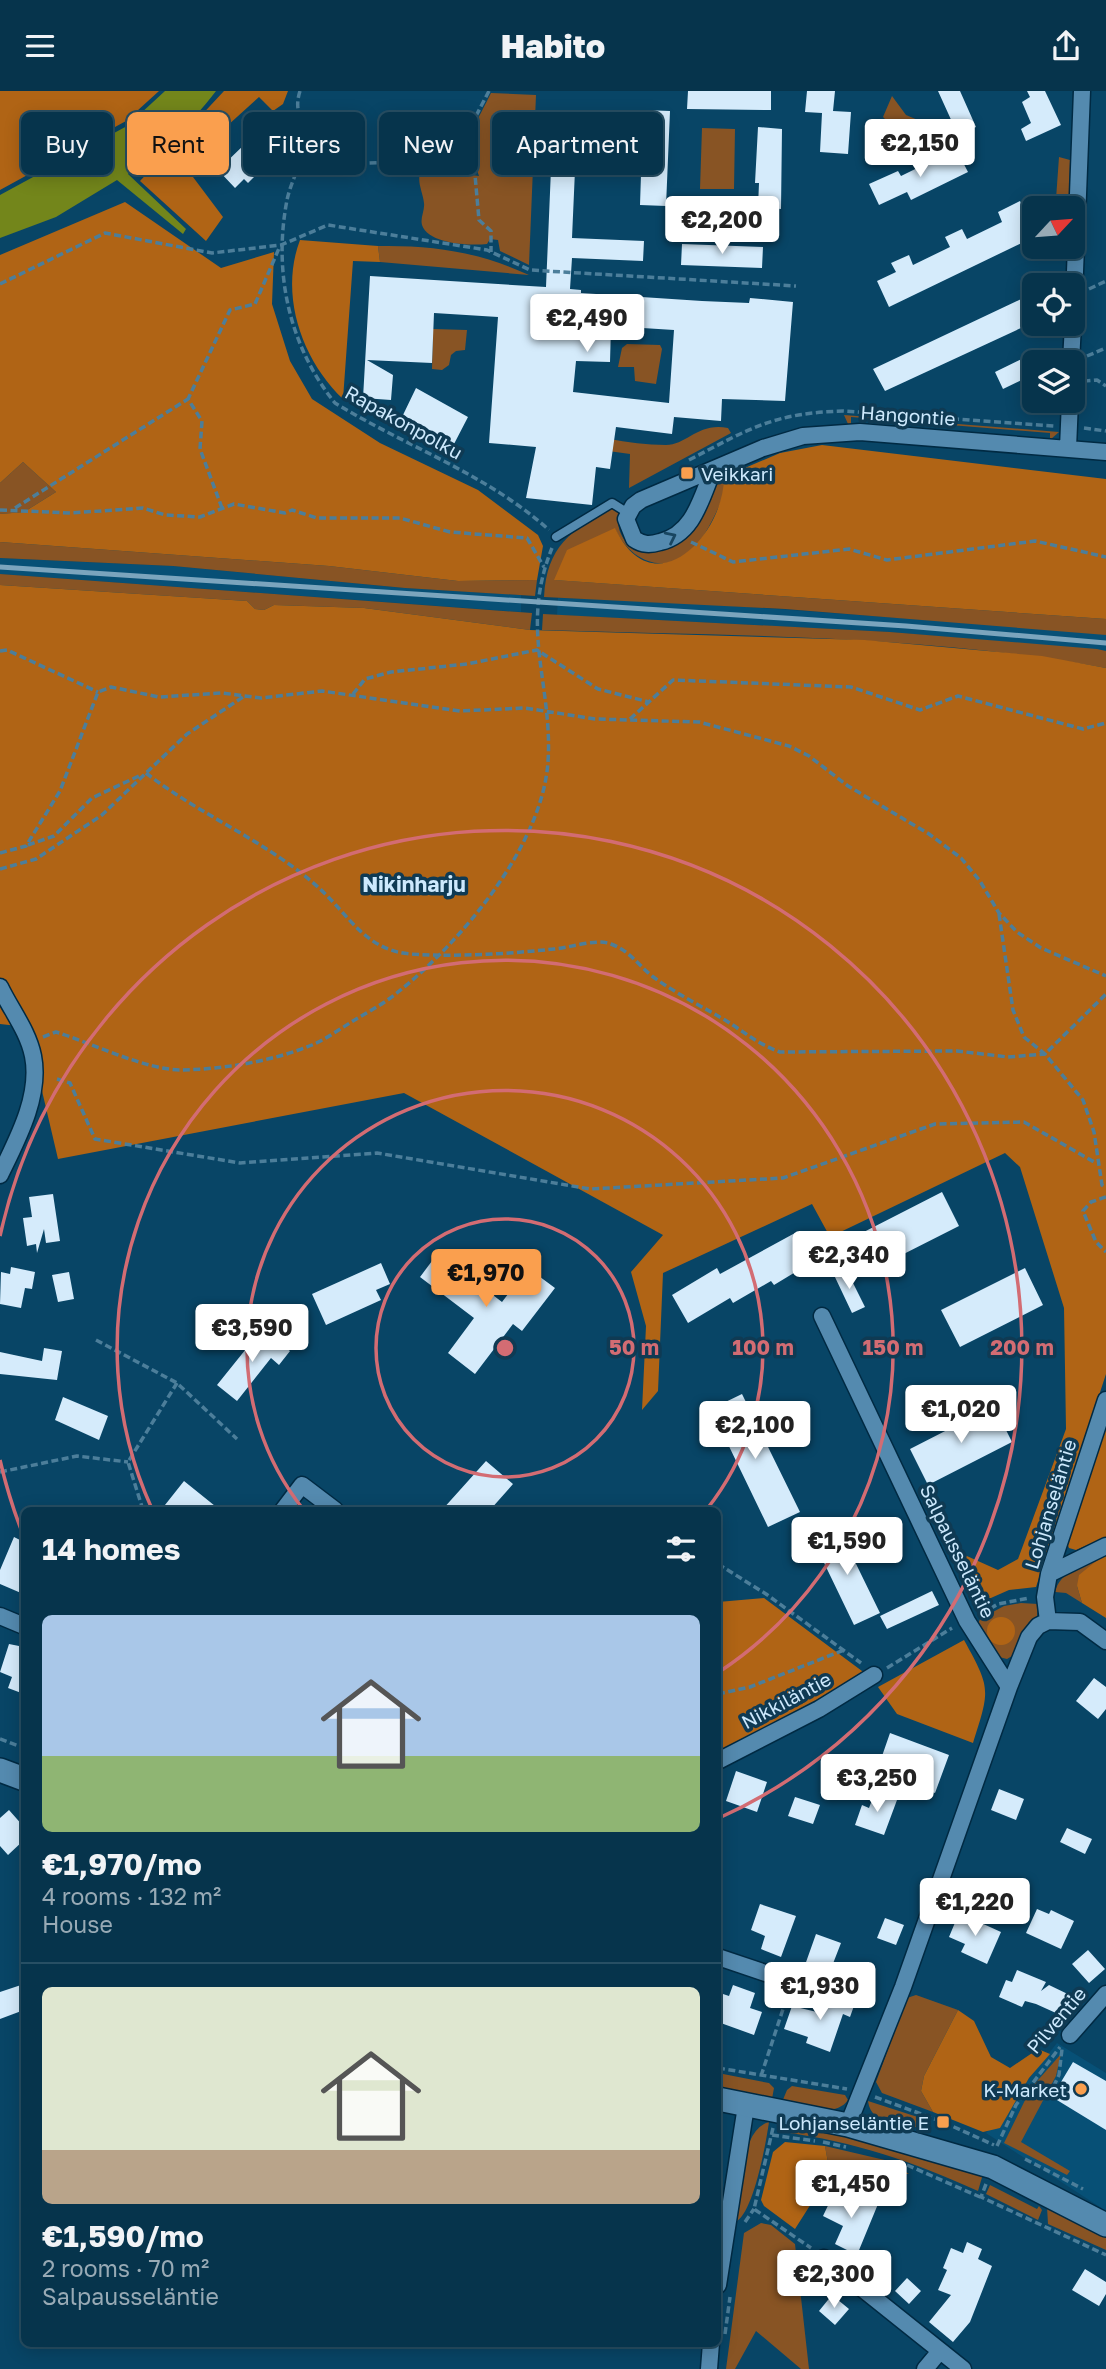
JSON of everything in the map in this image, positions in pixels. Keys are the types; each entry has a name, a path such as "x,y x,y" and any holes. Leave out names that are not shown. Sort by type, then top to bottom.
{"main road":[{"path":"0,1770 21,1778"},
{"path":"721,2100 776,2112 848,2136 994,2167 1106,2225"}],"street":[{"path":"1075,273 1082,91"},
{"path":"1068,448 1069,413"},
{"name":"Hangontie","path":"628,513 641,500 784,440 860,432 1106,452"},
{"path":"628,513 629,532 640,543 657,543 678,535 695,513 713,470"},
{"path":"0,987 26,1034 33,1057 26,1116 0,1175"},
{"name":"Salpausseläntie","path":"822,1316 967,1621 1009,1687"},
{"name":"Lohjanseläntie","path":"1048,1621 1045,1597 1049,1574 1106,1400"},
{"path":"285,1507 302,1485 331,1507"},
{"path":"1049,1574 1106,1546"},
{"path":"0,1616 21,1625"},
{"path":"848,2136 1029,1637 1038,1626 1048,1621 1080,1622 1106,1641"},
{"name":"Nikkiläntie","path":"721,1759 819,1709 874,1675"},
{"path":"721,1958 792,1982"},
{"name":"Pilventie","path":"1066,2040 1106,1993"},
{"path":"721,2266 746,2106"},
{"path":"824,2258 963,2369"},
{"path":"709,2369 711,2347"},
{"path":"925,2369 940,2351"}],"lane":[{"path":"556,537 612,503 628,513"}],"path":[{"path":"298,112 296,106 300,91"},
{"path":"478,112 489,91"},
{"name":"Rapakonpolku","path":"294,175 288,195 281,245 288,305 302,352 319,383 335,403 522,507 556,537"},
{"path":"475,175 479,220 491,231 491,252"},
{"path":"0,284 106,233 212,253 281,245 328,225 491,252 530,270 796,286"},
{"path":"12,509 188,399 230,310 255,304 281,245"},
{"path":"1085,381 1097,380 1106,386"},
{"path":"188,399 202,421 200,449 222,508"},
{"path":"0,510 71,513 143,508 165,516 200,517 234,504 285,513 292,510 317,518 400,518 450,532 527,538 544,567"},
{"path":"678,535 733,562 849,549 887,560 1035,541 1106,557"},
{"path":"33,1057 40,1039 56,1032 138,1060 179,1070 263,1060 314,1045 397,993 440,954 486,902 518,854 540,800 548,762 537,650 539,585 556,537"},
{"path":"0,651 8,650 98,692 111,687 159,697 222,693 261,698 322,691 460,711 525,708 629,720 699,722 789,746 809,756 848,786 929,834 961,857 980,881 999,913 1017,932 1041,948 1106,976"},
{"path":"353,694 365,680 391,672 467,664 537,650 598,689 649,702"},
{"path":"629,720 673,680 850,687 920,709 958,696 1083,729 1106,723"},
{"path":"26,846 60,791 98,692"},
{"path":"0,869 36,859 102,815 187,734 245,696"},
{"path":"0,853 54,836 92,798 146,773"},
{"path":"146,773 176,794 237,828 317,886 355,929 379,947 408,954 440,954 554,950 608,942 629,952 651,975 728,1022 755,1042 780,1052 957,1051 1007,1057 1045,1054 1106,994"},
{"path":"999,913 1013,1010 1024,1037 1045,1054 1083,1100 1094,1132 1096,1163 1102,1185 1106,1188"},
{"path":"57,1079 70,1083 95,1139 240,1163 377,1153 590,1189 783,1178 934,1124 1024,1122 1096,1163"},
{"path":"1106,1198 1091,1202 1083,1211 1096,1242 1106,1252"},
{"path":"96,1340 177,1383 237,1439"},
{"path":"142,1507 128,1462 177,1383"},
{"path":"0,1472 77,1456 128,1462"},
{"path":"721,1566 845,1650 874,1675"},
{"path":"721,1693 750,1688 845,1650"},
{"path":"0,1739 21,1747"},
{"path":"761,2076 792,1982"},
{"path":"1049,2096 1059,2075 1066,2040"},
{"name":"Pilventie","path":"997,2146 1016,2105 1066,2040"},
{"path":"776,2112 754,2209 824,2258"},
{"path":"772,2135 848,2136"},
{"path":"1023,2158 1083,2189"},
{"path":"901,2162 981,2197"}],"shaded area":[{"path":"0,91 159,91 136,112 127,112 127,120 113,128 113,112 21,112 21,175 27,175 0,190"},
{"path":"165,91 216,91 198,112 142,112"},
{"path":"224,91 288,91 283,104 273,111 259,97 229,124 229,112 204,112"},
{"path":"491,93 536,95 535,112 492,112 492,175 533,175 529,265 500,251 498,240 490,239 487,244 480,245 450,242 432,236 422,225 424,203 420,175 479,176 479,116"},
{"path":"892,96 906,115 925,123 921,138 889,153 878,138 889,123 883,117"},
{"path":"127,126 127,175 186,229 183,234 117,180 56,217 0,238 0,195 37,175 113,175 113,134"},
{"path":"702,128 735,129 734,189 700,189"},
{"path":"1059,157 1070,160 1069,196 1056,196"},
{"path":"146,175 192,175 223,217 206,241 140,181"},
{"path":"125,202 221,268 274,252 272,304 290,361 312,399 380,443 478,490 538,535 543,546 537,580 458,581 329,566 0,542 0,514 24,512 56,492 23,462 0,483 0,255"},
{"path":"300,240 378,246 380,262 353,261 343,399 316,365 298,325 292,283"},
{"path":"378,246 455,251 529,275 380,262"},
{"path":"433,329 467,330 465,350 451,355 449,365 442,370 432,369"},
{"path":"627,344 660,345 662,349 656,384 635,381 634,367 618,367 622,348"},
{"path":"844,415 1059,432 1050,440 1050,433 851,417 851,424 848,424"},
{"path":"551,428 652,445 673,444 709,428 728,428 731,433 629,488 630,454 536,441"},
{"path":"822,445 1106,479 1106,619 554,580 567,550 615,528 631,551 648,562 666,563 684,555 700,540 712,521 721,499 724,477 780,453"},
{"path":"23,462 56,492 24,512 0,514 0,483"},
{"path":"724,477 724,493 711,523 697,546 682,558 659,563 639,557 615,529 555,580 1106,619 1106,635 785,609 544,597 546,579 556,552 563,542 584,524 612,508 620,512 620,531 632,548 651,553 674,546 694,530 714,489"},
{"path":"0,542 329,566 458,581 537,580 535,596 405,588 173,566 0,558"},
{"path":"0,558 173,566 405,588 521,595 521,612 0,574"},
{"path":"0,574 532,613 530,630 364,608 274,605 264,610 255,609 247,601 0,585"},
{"path":"0,585 247,601 255,609 264,610 274,605 364,608 530,630 865,640 1042,656 1106,668 1106,1374 1036,1587 1009,1590 975,1605 949,1548 998,1570 1018,1559 1066,1429 1064,1308 1020,1167 1005,1153 830,1237 812,1204 663,1273 658,1391 642,1410 646,1326 631,1272 663,1235 404,1093 58,1159 27,1027 0,1024"},
{"path":"558,598 651,600 1079,631 1106,635 1106,651 890,632 557,615"},
{"path":"543,614 890,632 1097,649 1106,651 1106,668 1036,657 895,643 542,630"},
{"path":"1106,1426 1106,1537 1076,1550 1069,1548 1066,1540"},
{"path":"1106,1553 1106,1618 1082,1603 1077,1586 1079,1575"},
{"path":"1099,1557 1077,1586 1082,1603 1066,1593 1055,1592 1067,1574"},
{"path":"764,1598 866,1674 721,1754 721,1602"},
{"path":"1038,1604 1037,1616 1029,1622 1012,1656 1007,1659 999,1657 978,1624 980,1619 1004,1606"},
{"path":"1001,1617 1011,1621 1015,1631 1011,1641 1001,1645 991,1641 987,1631 991,1621"},
{"path":"964,1640 979,1669 985,1690 983,1711 973,1743 897,1714 878,1687"},
{"path":"916,1995 958,2010 924,2076 921,2091 933,2112 882,2093 876,2082 907,1998"},
{"path":"958,2010 974,2021 991,2057 1010,2068 1038,2049 1050,2054 1029,2078 1000,2128 983,2132 933,2112 921,2091 924,2076"},
{"path":"1057,2043 1106,2073 1106,2211 986,2133"},
{"path":"1061,2054 1056,2076 1021,2142 1070,2171 1067,2175 1004,2143 1031,2088"},
{"path":"721,2074 769,2083 774,2088 772,2099 721,2088"},
{"path":"792,2086 845,2095 848,2100 842,2106 826,2110 782,2102 787,2090"},
{"path":"868,2101 927,2120 928,2130 883,2120 871,2110"},
{"path":"769,2122 754,2190 749,2204 737,2221 747,2150 759,2127"},
{"path":"780,2124 835,2133 983,2174 978,2191 883,2154 835,2141 783,2132"},
{"path":"785,2142 825,2146 830,2174 795,2229 764,2206 761,2200 773,2152"},
{"path":"825,2146 889,2161 909,2174 830,2174"},
{"path":"990,2185 1037,2209 1039,2206 1042,2210 1038,2220 986,2194"},
{"path":"1047,2207 1106,2236 1106,2250 1048,2224"},
{"path":"761,2223 771,2225 795,2244 809,2369 801,2369 756,2331 735,2369 726,2369 744,2233"}],"building":[{"path":"688,91 771,91 771,110 687,109"},
{"path":"807,91 835,91 833,111 851,112 848,154 820,152 822,113 805,112"},
{"path":"938,91 960,91 976,127 958,135"},
{"path":"1027,91 1045,91 1061,125 1026,141 1021,129 1031,123 1022,102 1030,97"},
{"path":"670,111 666,206 640,205 641,175 663,175 663,112 644,112"},
{"path":"758,127 782,129 781,209 758,207 759,183 755,183"},
{"path":"243,146 243,175 256,175 248,183 244,179 235,188 223,175 229,175 229,159"},
{"path":"956,149 968,172 911,200 907,192 879,205 869,184 898,171 901,176"},
{"path":"551,175 575,175 572,238 644,241 643,261 572,258 570,289 581,290 581,293 702,301 749,303 750,298 793,302 785,401 722,399 721,421 674,417 672,434 616,427 610,469 596,467 592,505 526,498 536,447 489,443 498,317 434,313 432,363 367,360 393,375 391,400 363,398 370,276 546,287","holes":["611,326 674,330 669,403 573,392 576,361 610,362"]},
{"path":"1020,201 1022,243 889,307 877,281 896,272 891,263 909,255 913,265 950,247 945,237 962,229 967,239 1002,222 998,212"},
{"path":"682,244 763,247 762,268 681,265"},
{"path":"1022,299 1022,328 885,391 873,369"},
{"path":"1022,359 1022,380 1003,389 995,372"},
{"path":"416,388 468,417 454,444 403,415"},
{"path":"942,1192 959,1226 874,1269 856,1236"},
{"path":"53,1194 60,1241 46,1243 44,1229 37,1253 36,1244 27,1246 23,1218 32,1217 29,1197"},
{"path":"795,1233 812,1262 774,1285 771,1281 733,1303 730,1298 688,1323 672,1295 717,1268 720,1274"},
{"path":"438,1253 502,1302 528,1268 555,1288 522,1331 513,1324 475,1374 448,1353 474,1318 420,1277"},
{"path":"381,1263 390,1284 376,1290 381,1300 326,1325 312,1294"},
{"path":"11,1267 35,1272 32,1289 25,1288 21,1308 0,1304 1,1272 10,1274"},
{"path":"1025,1268 1043,1305 960,1347 941,1310"},
{"path":"846,1269 865,1307 852,1313 834,1275"},
{"path":"69,1272 74,1299 58,1302 52,1275"},
{"path":"262,1329 290,1351 279,1365 271,1358 237,1401 217,1385"},
{"path":"44,1348 62,1351 57,1380 0,1374 0,1352 42,1361"},
{"path":"742,1394 800,1512 768,1527 711,1409"},
{"path":"63,1397 108,1416 99,1440 55,1420"},
{"path":"994,1406 1012,1442 928,1485 910,1449"},
{"path":"486,1461 513,1484 493,1507 445,1507"},
{"path":"184,1481 216,1507 163,1507"},
{"path":"839,1529 880,1613 854,1625 814,1542"},
{"path":"14,1537 21,1540 21,1593 0,1584 0,1570"},
{"path":"932,1591 939,1605 887,1629 880,1616"},
{"path":"9,1644 21,1646 21,1693 8,1688 12,1677 0,1672"},
{"path":"1094,1678 1106,1687 1106,1709 1098,1719 1076,1701"},
{"path":"890,1733 949,1755 935,1793 911,1784 916,1772 881,1759"},
{"path":"736,1771 767,1782 757,1812 726,1801"},
{"path":"999,1789 1024,1799 1016,1820 991,1810"},
{"path":"875,1792 897,1800 884,1835 855,1825 862,1805 869,1808"},
{"path":"795,1797 820,1805 813,1824 788,1816"},
{"path":"9,1810 21,1824 21,1843 8,1855 0,1846 0,1818"},
{"path":"1067,1828 1092,1839 1085,1854 1060,1842"},
{"path":"760,1904 796,1916 781,1957 761,1949 765,1936 751,1930"},
{"path":"1037,1909 1049,1914 1051,1910 1074,1921 1061,1949 1026,1933"},
{"path":"959,1913 1001,1932 987,1964 961,1952 965,1944 949,1937"},
{"path":"885,1918 904,1925 896,1945 877,1938"},
{"path":"816,1934 841,1943 827,1979 813,1974 816,1969 805,1965"},
{"path":"1088,1950 1105,1969 1089,1983 1072,1964"},
{"path":"1017,1970 1046,1982 1041,1991 1049,1985 1076,1998 1067,2018 1036,2004 1025,2001 1022,2007 999,1997 1006,1980 1012,1982"},
{"path":"21,1985 21,2011 0,2019 0,1992"},
{"path":"733,1985 755,1993 750,2008 762,2012 754,2035 721,2023 723,1994 729,1996"},
{"path":"828,1993 855,2003 850,2017 843,2014 830,2052 806,2043 808,2037 784,2029 792,2006 821,2013"},
{"name":"K-Market","path":"1073,2062 1106,2081 1106,2130 1052,2097"},
{"path":"834,2193 850,2201 854,2193 878,2204 857,2255 835,2244 843,2226 823,2216"},
{"path":"967,2242 982,2249 978,2259 992,2266 970,2322 953,2342 929,2322 951,2295 938,2290 947,2270 943,2268 951,2248 963,2253"},
{"path":"1085,2269 1106,2282 1106,2294 1099,2306 1072,2290"},
{"path":"907,2278 921,2291 909,2304 895,2291"},
{"path":"832,2295 849,2309 835,2325 819,2311"}],"railway":[{"path":"0,567 906,626 1106,643"}],"place":[{"name":"Veikkari","path":"687,473"},
{"name":"K-Market","path":"1081,2089"},
{"name":"Lohjanseläntie E","path":"943,2122"}],"district":[{"name":"Nikinharju","path":"414,884"}]}
